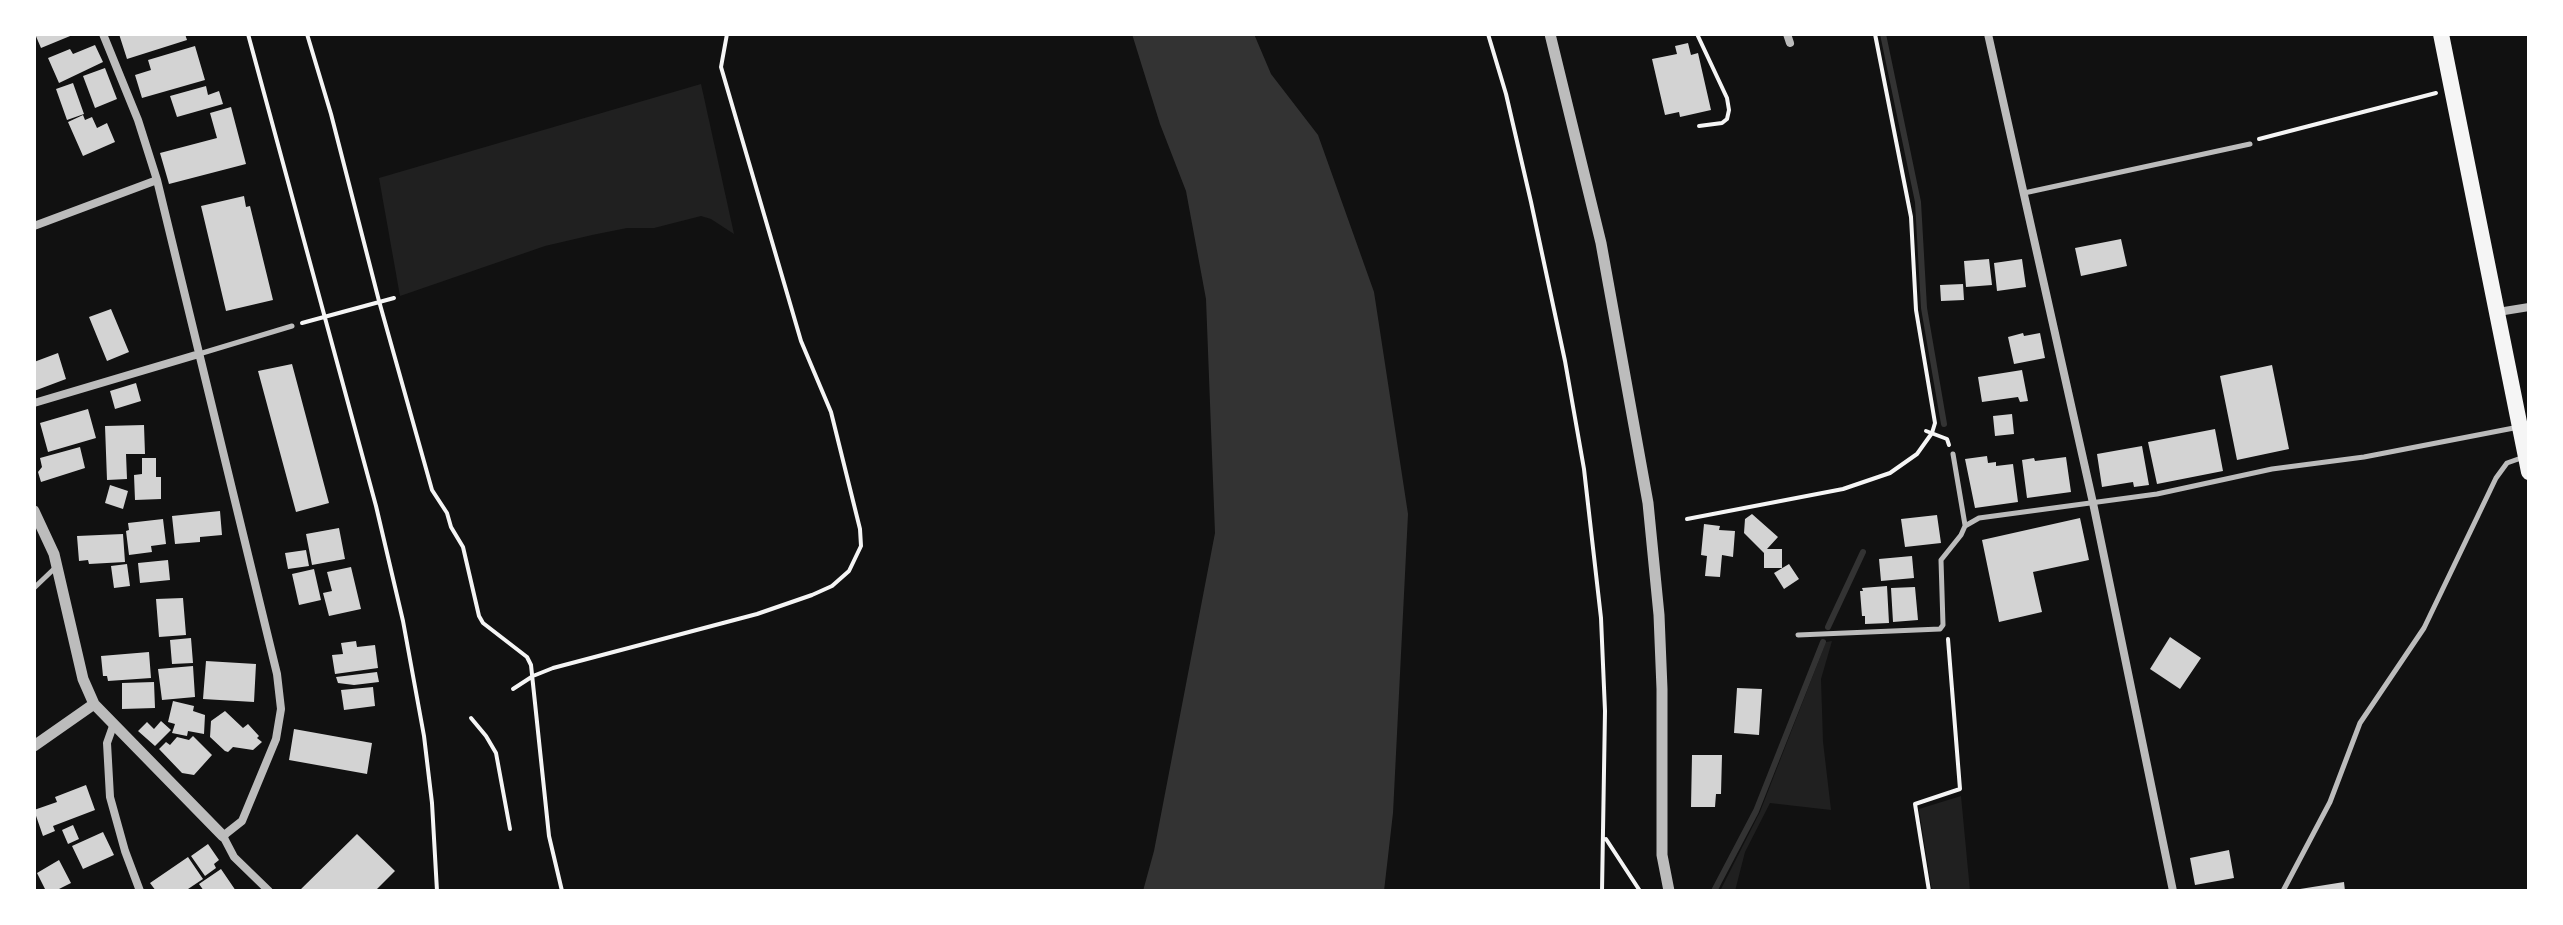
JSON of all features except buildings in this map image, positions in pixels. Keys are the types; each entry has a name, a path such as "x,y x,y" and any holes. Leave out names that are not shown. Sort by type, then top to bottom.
{"highway":[{"path":"2441,34 2528,461"}],"street":[{"path":"103,34 138,120 157,180 277,674 281,709 271,755 242,821 223,836"},
{"path":"1550,34 1601,243 1648,503 1662,666 1662,855 1669,891"},
{"path":"1988,34 2093,503 2173,891"},
{"path":"34,226 157,180"},
{"path":"2497,313 2529,307"},
{"path":"34,403 199,354"},
{"path":"34,511 58,566 83,679 94,704 223,836 234,857 269,891"},
{"path":"34,746 94,704"},
{"path":"113,726 107,743 110,797 140,891"}],"lane":[{"path":"2024,193 2250,144"},
{"path":"199,354 292,326"},
{"path":"1965,526 1979,518 2157,494 2272,469 2387,453 2520,427"},
{"path":"1798,635 1940,629 1943,625 1941,560 1965,526 1953,454"},
{"path":"2283,891 2330,802 2360,723 2424,628 2496,478 2513,459 2528,461"},
{"path":"34,588 50,570 58,566"}],"path":[{"path":"248,34 376,506 403,621 424,736 437,891"},
{"path":"307,34 432,490 463,547 479,616 483,623 527,657 533,676 549,836 562,891"},
{"path":"513,689 553,668 757,614 812,595 832,586 849,571 861,546 860,529 835,426 801,341 721,67 727,34"},
{"path":"1488,34 1506,94 1531,202 1584,469 1601,618 1605,711 1602,891"},
{"path":"1697,34 1727,98 1729,110 1727,119 1722,123 1699,126"},
{"path":"1687,519 1843,489 1890,473 1917,454 1935,423 1916,310 1911,217 1875,34"},
{"path":"2250,144 2260,138 2434,93 2453,91"},
{"path":"316,319 394,298"},
{"path":"1929,432 1947,439 1953,454"},
{"path":"1929,891 1915,804 1960,789 1953,682 1943,625"},
{"path":"471,718 496,753 510,829"},
{"path":"1604,837 1640,891"}],"shaded area":[{"path":"1132,34 1254,34 1271,74 1318,135 1374,292 1408,514 1393,813 1384,891 1143,891 1154,851 1215,533 1206,299 1186,191 1160,124"},
{"path":"701,84 734,234 701,216 654,228 627,228 545,246 400,296 379,178"},
{"path":"1832,641 1821,679 1823,742 1831,810 1770,803 1745,852 1735,891 1720,891 1760,812 1826,642"},
{"path":"1961,796 1970,891 1932,891 1919,809"}],"waterway":[{"path":"1883,34 1918,202 1924,308 1944,424"},
{"path":"1828,627 1863,552"},
{"path":"1714,891 1756,811 1823,642"}]}
